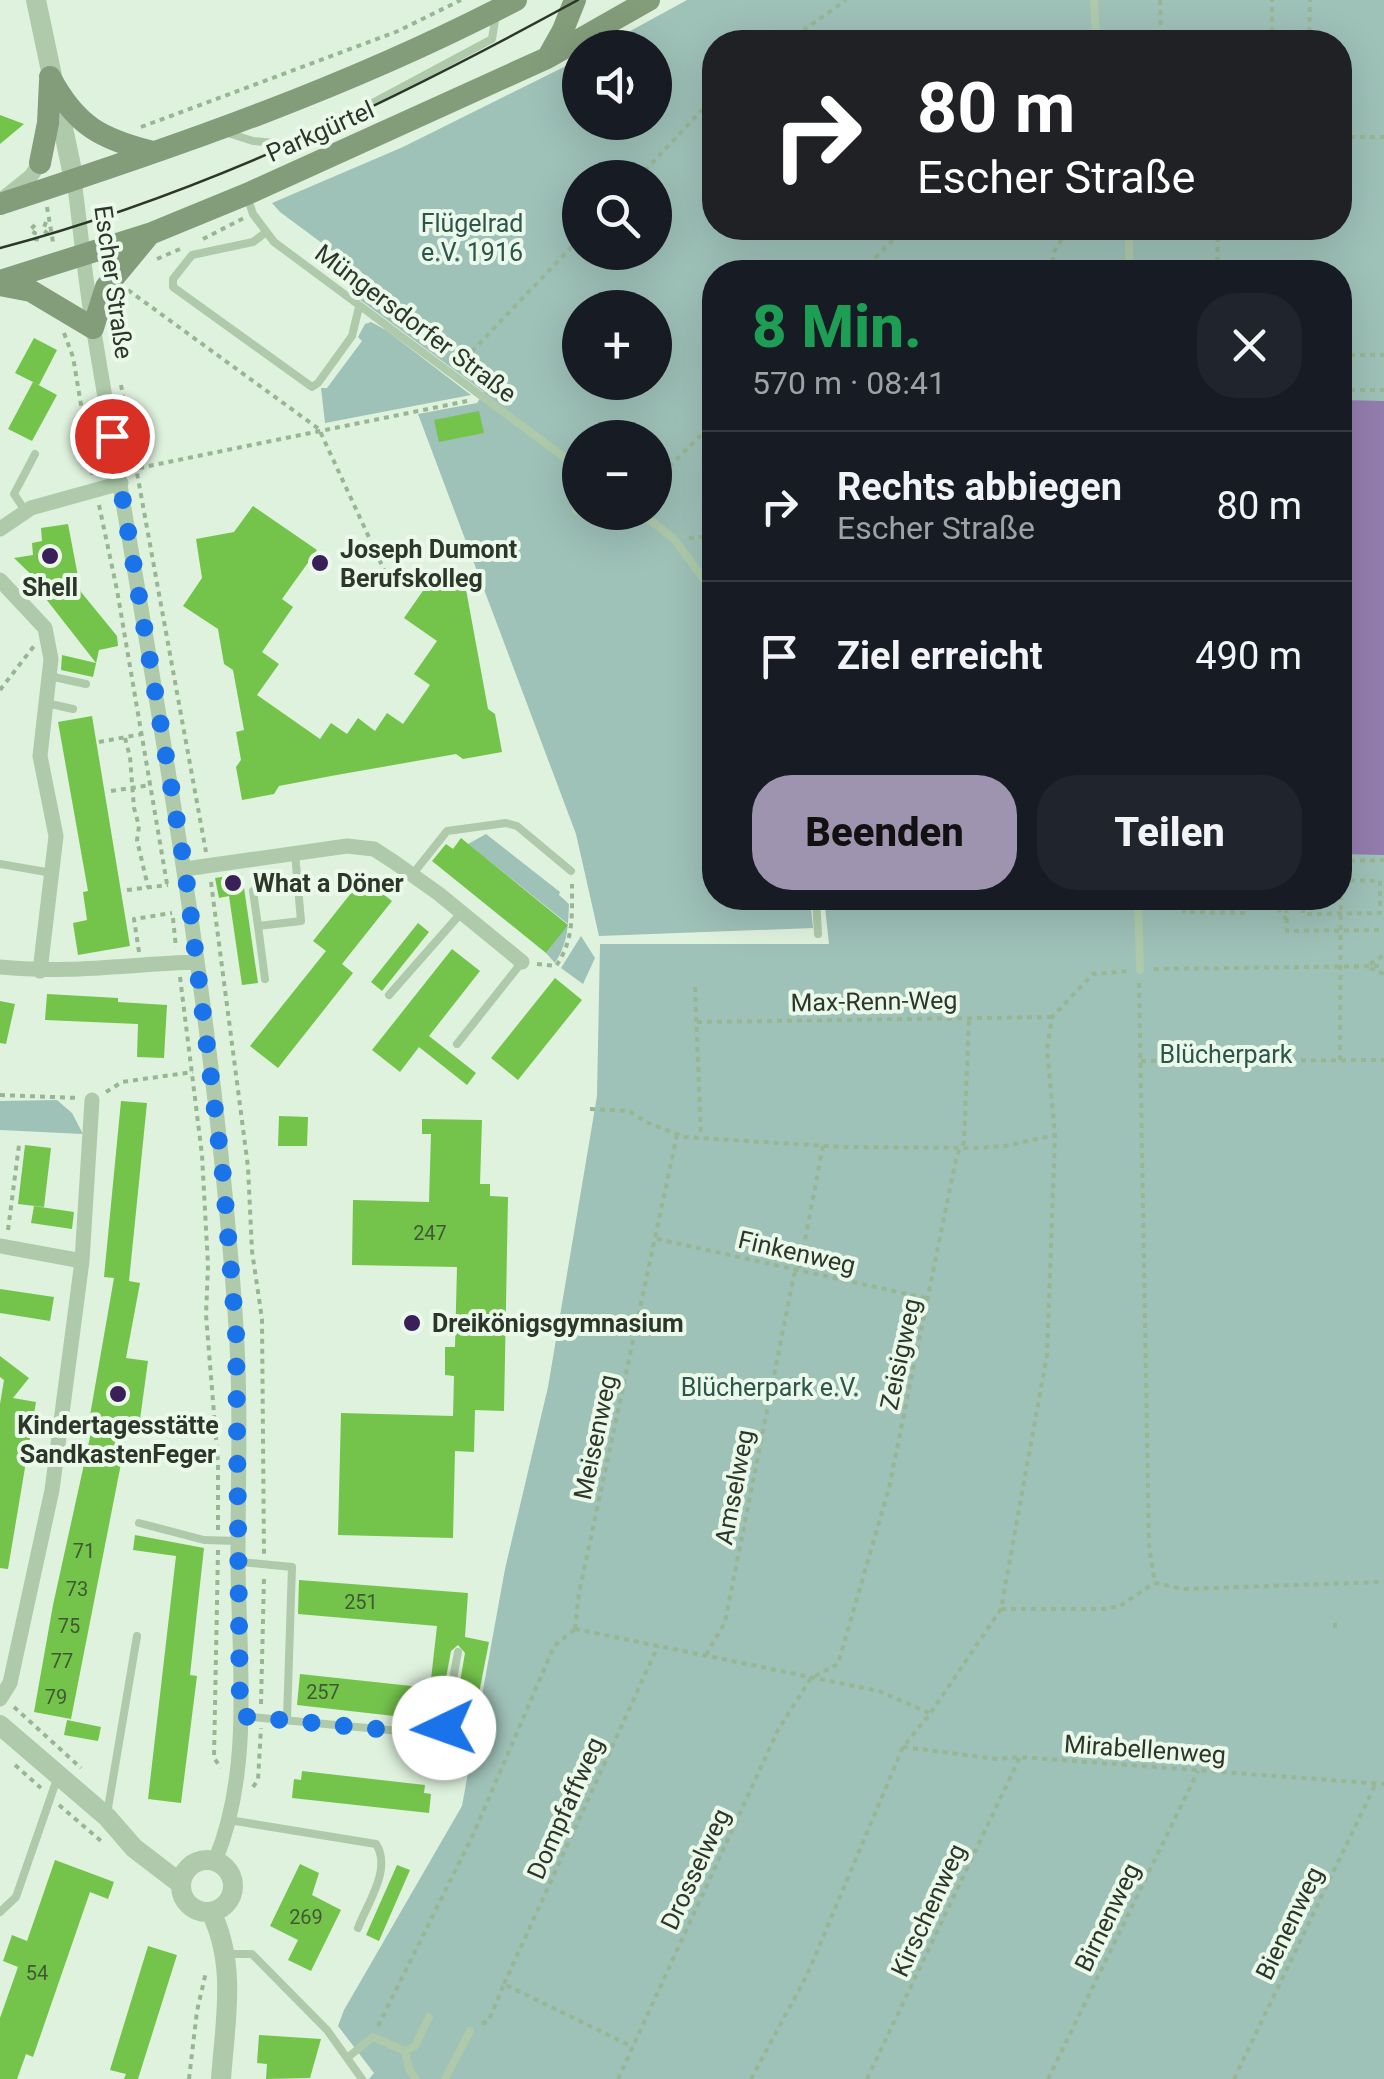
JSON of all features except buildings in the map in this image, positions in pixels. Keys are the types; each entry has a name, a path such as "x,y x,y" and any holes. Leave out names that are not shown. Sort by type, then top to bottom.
{"main road":[{"path":"547,58 564,30 575,0"},
{"name":"Parkgürtel","path":"0,283 152,233 246,194 547,58 633,3"},
{"name":"Parkgürtel","path":"0,203 218,130 370,71 507,5"},
{"path":"50,77 73,114 88,126 119,143 153,152"},
{"path":"40,163 48,123 50,77"},
{"path":"0,283 31,292 93,328 106,287 152,233"}],"street":[{"name":"Escher Straße","path":"36,0 74,180 93,328 185,869 223,1175 235,1314 240,1716 228,1820 215,1861"},
{"path":"0,203 40,163"},
{"path":"0,530 26,512 121,483"},
{"path":"0,580 45,628 50,659 40,756 56,836 40,971"},
{"path":"185,869 347,846 374,849 462,912 522,962"},
{"path":"0,967 40,971 197,962"},
{"path":"1,1698 10,1684 52,1490 82,1261 92,1100"},
{"path":"3,1246 82,1261"},
{"path":"0,1726 107,1817 134,1848 180,1884"},
{"path":"215,1861 228,1870 234,1884 225,1906 203,1913 189,1906 180,1884 192,1864 215,1861"},
{"path":"211,1912 221,1932 229,1970 221,2079"}],"lane":[{"path":"1094,0 1095,30"},
{"path":"218,130 253,141 284,144 352,114 492,38 507,5"},
{"name":"Müngersdorfer Straße","path":"246,194 265,233 562,456"},
{"path":"265,233 252,242 192,255 174,279 173,287 312,387 352,336 359,306"},
{"path":"26,512 14,494 35,454"},
{"path":"663,530 702,577"},
{"path":"49,676 86,684"},
{"path":"46,703 73,709"},
{"path":"412,875 447,831 506,823 517,826 571,871"},
{"path":"258,926 300,921 295,853"},
{"path":"0,864 52,873"},
{"path":"253,891 264,979"},
{"path":"817,910 818,934"},
{"path":"1138,910 1140,970"},
{"path":"389,995 462,912"},
{"path":"458,1044 522,962"},
{"path":"139,1523 204,1540 238,1540"},
{"path":"238,1562 292,1567 287,1720"},
{"path":"107,1817 137,1636"},
{"path":"240,1716 410,1732 444,1728 458,1652"},
{"path":"0,1912 16,1897 59,1774"},
{"path":"228,1820 376,1844 384,1855 384,1867 358,1928"},
{"path":"226,1954 252,1954 327,2030 362,2079"},
{"path":"405,2051 414,2046 429,2017"},
{"path":"445,2079 470,2031"},
{"path":"347,2058 373,2036 405,2051"},
{"path":"405,2051 416,2079"}],"path":[{"path":"127,132 380,38 461,0"},
{"path":"804,30 846,0"},
{"path":"1160,0 1161,30"},
{"path":"1272,0 1272,30"},
{"path":"1309,30 1310,0"},
{"path":"655,160 702,110"},
{"path":"1352,137 1384,138"},
{"path":"44,190 57,264"},
{"path":"44,230 46,222"},
{"path":"42,240 33,239 35,229 51,228"},
{"path":"44,230 54,237"},
{"path":"873,260 893,240"},
{"path":"451,373 562,257"},
{"path":"119,284 319,429 386,572"},
{"path":"60,325 73,358 168,884 127,890"},
{"path":"1352,355 1384,355"},
{"path":"120,378 143,494"},
{"path":"1352,390 1384,390"},
{"path":"138,468 473,400 478,394"},
{"path":"672,465 702,434"},
{"path":"674,539 702,537"},
{"path":"0,690 35,645 47,638"},
{"path":"99,742 142,734"},
{"path":"125,738 139,826 137,840 148,887"},
{"path":"111,791 150,784"},
{"path":"1352,861 1384,860"},
{"path":"522,962 556,966 565,953 572,927 571,871"},
{"path":"1303,910 1303,914 1380,914 1380,881 1352,880"},
{"path":"171,903 192,1072 208,1265 206,1315 218,1463 214,1758"},
{"path":"1184,910 1243,910"},
{"path":"1279,910 1287,920"},
{"path":"1287,910 1287,931 1384,930"},
{"path":"1340,1060 1341,910"},
{"path":"142,966 134,919 172,913"},
{"path":"1366,966 1384,955"},
{"path":"1366,966 1384,974"},
{"path":"751,2079 806,1975 904,1747 1001,1609 1048,1355 1055,1135 1047,1049 1052,1016 1092,974 1384,966"},
{"path":"695,987 701,1139"},
{"path":"1138,996 1149,1546 1155,1583"},
{"name":"Max-Renn-Weg","path":"697,1022 1052,1016"},
{"name":"Zeisigweg","path":"811,1678 838,1664 889,1488 964,1142 969,1017"},
{"path":"1141,1062 1384,1060"},
{"path":"0,1095 92,1100 122,1082 192,1072"},
{"path":"590,1109 628,1111 677,1135 701,1139 823,1146 1005,1146 1055,1135"},
{"name":"Meisenweg","path":"575,1630 579,1592 677,1135"},
{"path":"3,1246 18,1145"},
{"name":"Amselweg","path":"706,1655 725,1622 823,1146"},
{"name":"Finkenweg","path":"656,1239 930,1299"},
{"path":"1001,1609 1104,1610 1120,1606 1155,1583 1183,1589 1384,1582"},
{"path":"373,2036 473,1835 554,1646 575,1630 879,1691 930,1714"},
{"name":"Dompfaffweg","path":"470,2031 489,2020 658,1646"},
{"name":"Drosselweg","path":"618,2079 778,1730 811,1678"},
{"path":"1,1698 84,1770"},
{"name":"Mirabellenweg","path":"904,1747 996,1759 1020,1757 1384,1784"},
{"name":"Kirschenweg","path":"867,2079 1020,1757"},
{"name":"Birnenweg","path":"1048,2079 1198,1771"},
{"name":"Bienenweg","path":"1234,2079 1376,1783"},
{"path":"189,2079 206,1973"},
{"path":"504,1984 633,2046"}],"green space":[{"path":"687,0 1384,0 1384,2079 369,2079 374,2073 338,2026 462,1806 505,1569 548,1387 597,1096 600,944 829,944 825,910 1352,910 1352,260 702,260 702,910 811,910 813,928 599,936 576,834 418,414 477,403 484,392 359,299 373,281 272,203 403,147 562,68 562,140 672,140 672,30 632,30"},
{"path":"371,322 471,395 325,423 321,388 327,388 362,341 358,337 365,324"},
{"path":"486,834 560,892 569,904 568,924 468,844"},
{"path":"568,924 565,942 555,963 546,953"},
{"path":"581,936 595,958 583,984 561,968"},
{"path":"57,1100 72,1113 83,1134 0,1130 0,1101"}],"shaded area":[{"path":"1352,400 1384,401 1384,855 1352,854"}],"tram line":[{"path":"0,248 150,201 296,142 438,74 578,0"}],"place":[{"name":"Shell","path":"50,556"},
{"name":"Joseph Dumont Berufskolleg","path":"320,563"},
{"name":"What a Döner","path":"233,883"},
{"name":"Dreikönigsgymnasium","path":"412,1323"},
{"name":"Kindertagesstätte SandkastenFeger","path":"118,1394"}],"route":[{"path":"112,436 185,869 223,1175 236,1332 240,1716 410,1732 444,1728"}],"park label":[{"name":"Flügelrad e.V. 1916","path":"472,238"},
{"name":"Blücherpark","path":"1226,1054"},
{"name":"Blücherpark e.V.","path":"770,1387"}]}
